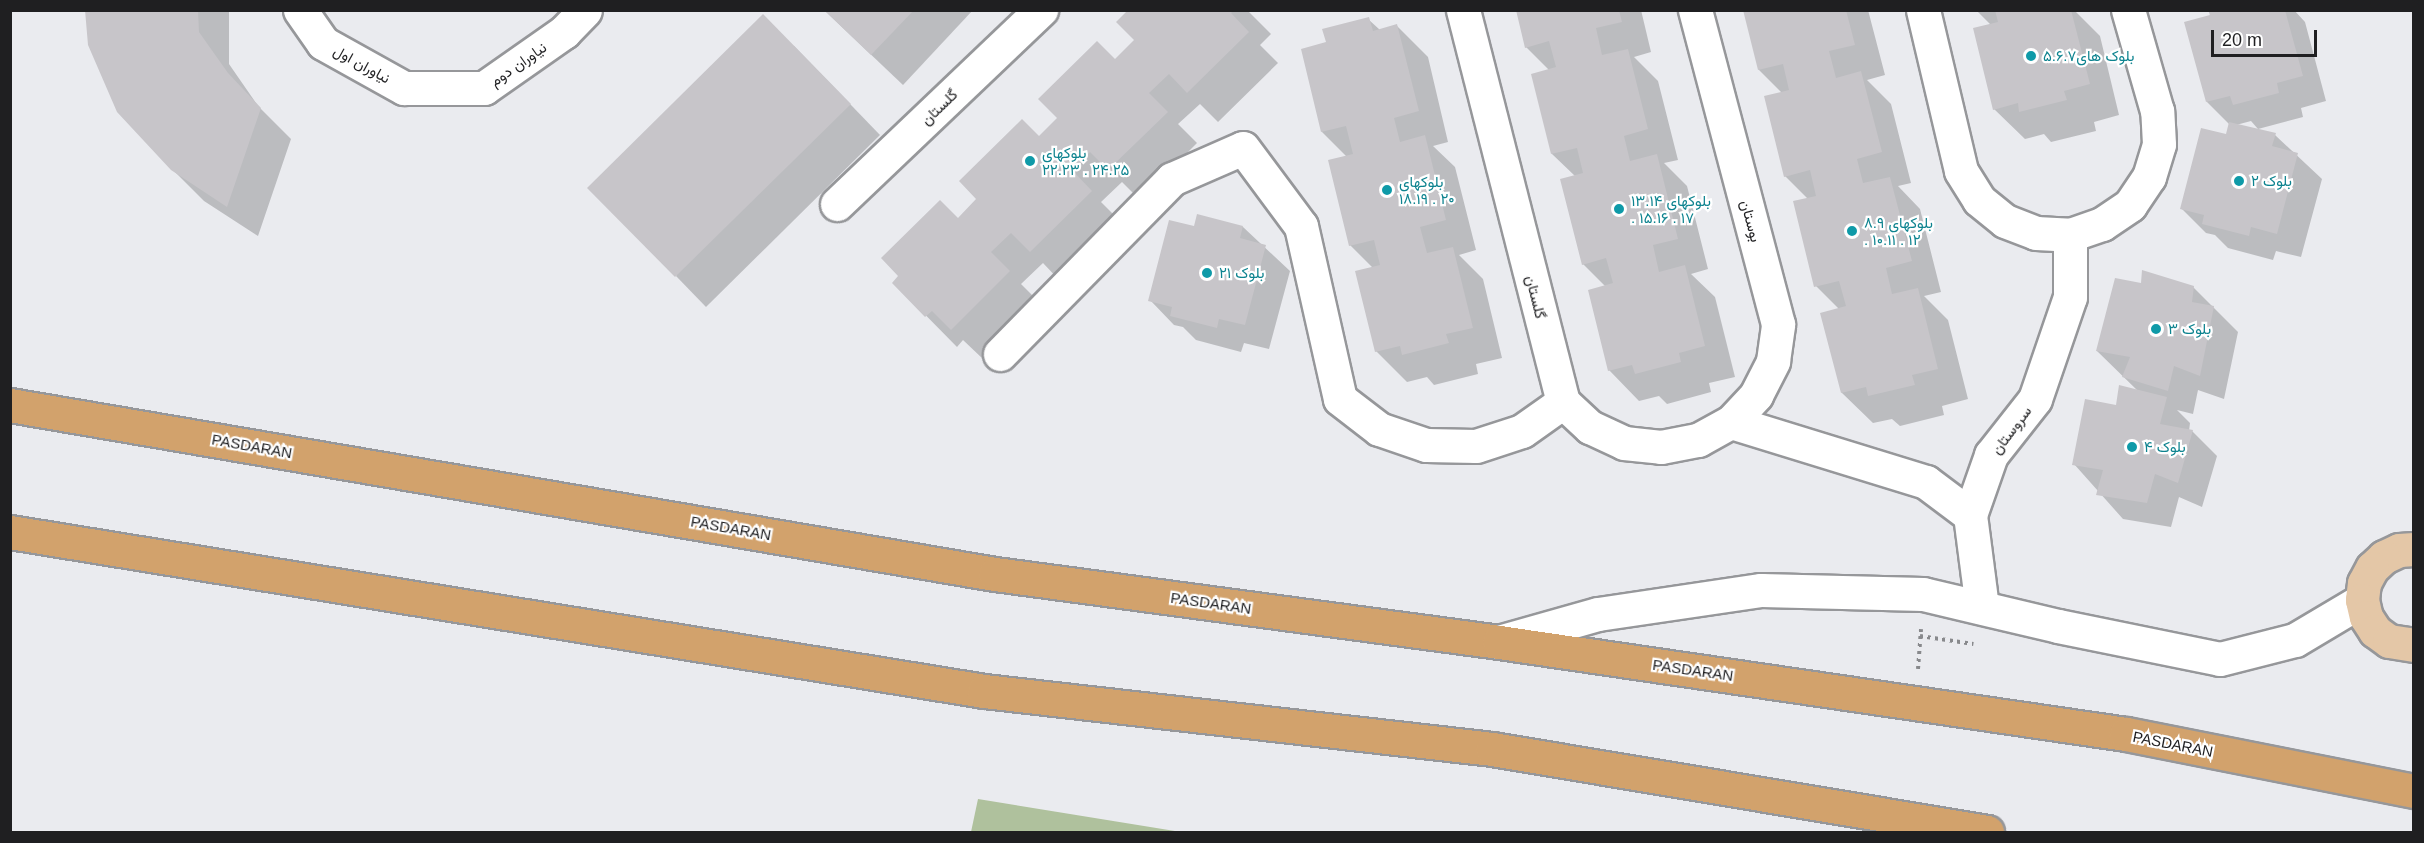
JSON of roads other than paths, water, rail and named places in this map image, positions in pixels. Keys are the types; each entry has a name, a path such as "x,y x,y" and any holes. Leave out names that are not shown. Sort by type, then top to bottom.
{"highway":[{"name":"PASDARAN","path":"10,405 994,574 1499,642 2126,734 2414,791"},
{"path":"10,532 984,691 1492,749 1988,832"}],"main road":[{"path":"2414,549 2399,550 2384,557 2372,568 2364,583 2362,600 2366,617 2375,631 2389,641 2414,645"}],"street":[{"name":"نیاوران اول","path":"300,10 323,43 404,88"},
{"name":"نیاوران دوم","path":"404,88 484,88 564,32 585,10"},
{"name":"گلستان","path":"837,204 1041,10"},
{"name":"گلستان","path":"1462,10 1563,402"},
{"name":"بوستان","path":"1695,10 1778,324 1773,361 1756,395 1731,422"},
{"path":"1923,10 1961,171 1979,200 2005,221 2036,233 2070,234 2102,224 2130,205 2149,177 2158,144 2157,111 2128,10"},
{"path":"1000,354 1172,179 1243,148 1301,226 1340,399 1379,429 1426,446 1476,446 1522,431 1563,402 1590,427 1624,443 1661,447 1698,440 1731,422 1926,482 1970,515 1982,607"},
{"name":"سروستان","path":"1970,515 1991,455 2036,399 2070,297 2070,234"},
{"path":"1499,642 1598,614 1761,590 1923,594 2058,626 2220,659 2295,640 2362,600"}],"place":[{"name":"بلوک های۵.۶.۷","path":"2031,56"},
{"name":"بلوکهای ۲۲.۲۳ . ۲۴.۲۵","path":"1030,161"},
{"name":"بلوک ۲","path":"2239,181"},
{"name":"بلوکهای ۱۸.۱۹ . ۲۰","path":"1387,190"},
{"name":"بلوکهای ۱۳.۱۴ . ۱۵.۱۶ . ۱۷","path":"1619,209"},
{"name":"بلوکهای ۸.۹ . ۱۰.۱۱ . ۱۲","path":"1852,231"},
{"name":"بلوک ۲۱","path":"1207,273"},
{"name":"بلوک ۳","path":"2156,329"},
{"name":"بلوک ۴","path":"2132,447"}]}
